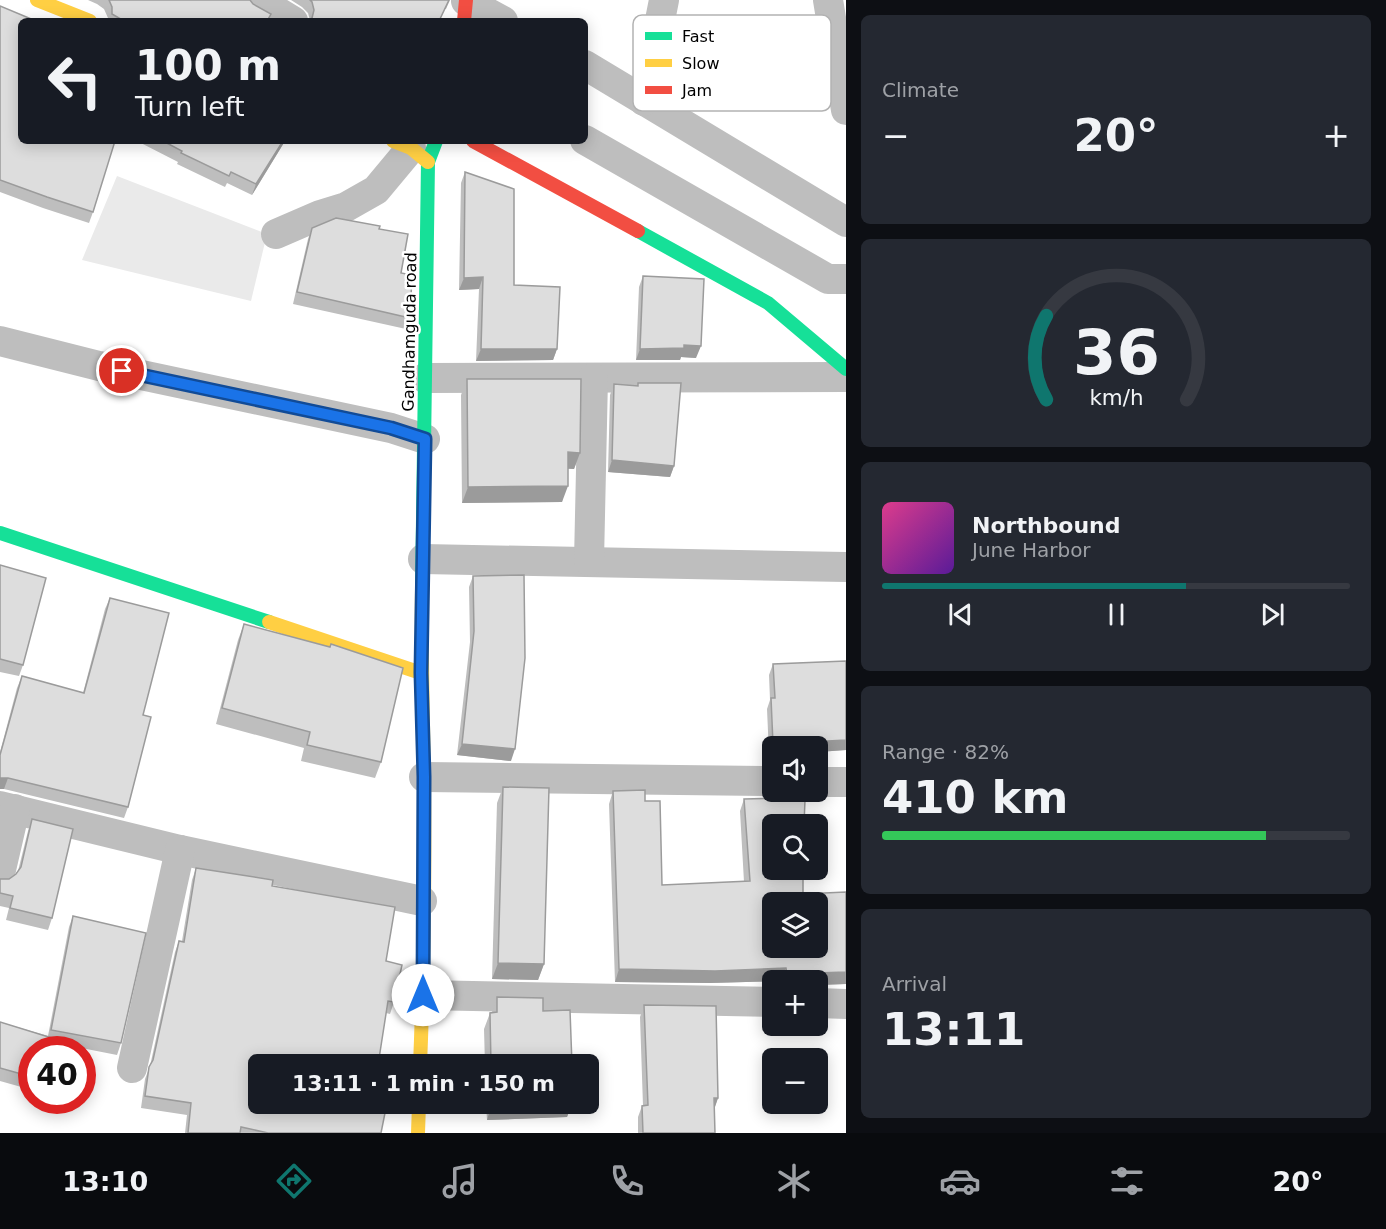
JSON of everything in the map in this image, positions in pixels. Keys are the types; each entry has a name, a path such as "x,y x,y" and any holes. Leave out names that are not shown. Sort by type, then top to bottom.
{"street":[{"path":"37,0 82,18"},
{"path":"258,0 288,18"},
{"path":"661,15 664,0"},
{"path":"828,0 830,15"},
{"path":"466,7 495,18"},
{"path":"831,18 846,110"},
{"path":"588,67 633,94"},
{"path":"661,111 846,222"},
{"path":"588,142 828,279 846,279"},
{"path":"478,144 768,303 846,369"},
{"path":"276,234 312,218 346,207 376,190 417,148"},
{"name":"Gandhamguda road","path":"417,148 425,378 421,673 424,777 423,995 420,1054"},
{"path":"0,341 99,366 391,428 425,439"},
{"path":"425,378 846,377"},
{"path":"589,561 593,378"},
{"path":"0,533 421,673"},
{"path":"423,559 846,567"},
{"path":"424,777 762,781"},
{"path":"828,782 846,782"},
{"path":"0,874 8,807 180,850 422,901"},
{"path":"132,1068 180,850"},
{"path":"423,995 762,1002"},
{"path":"828,1003 846,1004"},
{"path":"418,1133 419,1114"}],"shaded area":[{"path":"117,176 267,234 251,301 82,260"}],"building":[{"path":"109,0 250,0 271,14 269,18 119,18 112,14"},
{"path":"310,0 449,0 440,18 312,18 314,10"},
{"path":"0,6 29,18 18,18 18,144 114,144 93,212 0,180"},
{"path":"169,144 281,144 256,184 231,172 229,176 181,153 182,151"},
{"path":"465,172 514,189 514,285 560,287 557,349 481,349 483,277 464,278"},
{"path":"336,218 408,234 401,273 412,275 410,318 297,292 312,228"},
{"path":"643,276 704,279 701,346 684,345 684,348 640,349"},
{"path":"467,379 581,379 580,453 568,452 568,486 468,487"},
{"path":"638,383 681,383 674,466 612,460 614,384 638,386"},
{"path":"0,565 46,578 23,665 0,659"},
{"path":"524,575 525,658 515,749 462,744 474,631 473,576"},
{"path":"110,598 169,613 143,715 151,717 128,807 0,778 0,755 22,676 84,693"},
{"path":"244,624 330,647 331,644 403,668 381,762 307,745 310,732 222,708"},
{"path":"846,661 846,740 828,741 828,736 773,736 771,698 775,698 773,664"},
{"path":"503,787 549,788 544,964 498,963"},
{"path":"645,790 645,801 660,801 662,885 750,881 744,799 762,799 762,802 805,802 804,814 762,814 762,880 803,880 803,892 762,892 762,958 828,958 828,893 846,892 846,972 786,970 786,968 715,971 619,969 613,791"},
{"path":"32,819 73,829 52,918 10,908 13,896 0,893 0,879 9,879 21,867"},
{"path":"196,868 273,880 272,886 395,907 386,961 402,965 394,1002 388,1001 380,1054 248,1054 248,1114 385,1114 381,1133 268,1133 241,1127 240,1133 188,1133 191,1103 145,1096 149,1067 153,1060 179,941 184,942"},
{"path":"73,916 146,933 121,1043 96,1038 96,1036 51,1030"},
{"path":"497,997 543,998 543,1011 570,1010 572,1054 491,1054 490,1013 497,1012"},
{"path":"644,1005 716,1006 718,1098 714,1098 715,1133 643,1133 642,1106 648,1105"},
{"path":"0,1022 46,1036 18,1036 18,1073 0,1068"}],"traffic: fast":[{"path":"422,590 428,162 435,144"},
{"path":"638,231 768,303 846,369"},
{"path":"0,533 269,622"}],"traffic: slow":[{"path":"37,0 82,18"},
{"path":"401,144 411,148 428,162"},
{"path":"420,1054 424,885 422,590"},
{"path":"269,622 421,673"},
{"path":"418,1133 419,1114"}],"traffic: jam":[{"path":"464,18 466,0"},
{"path":"478,144 638,231"}],"route":[{"path":"122,371 391,428 425,439 421,673 424,777 423,995"}]}
